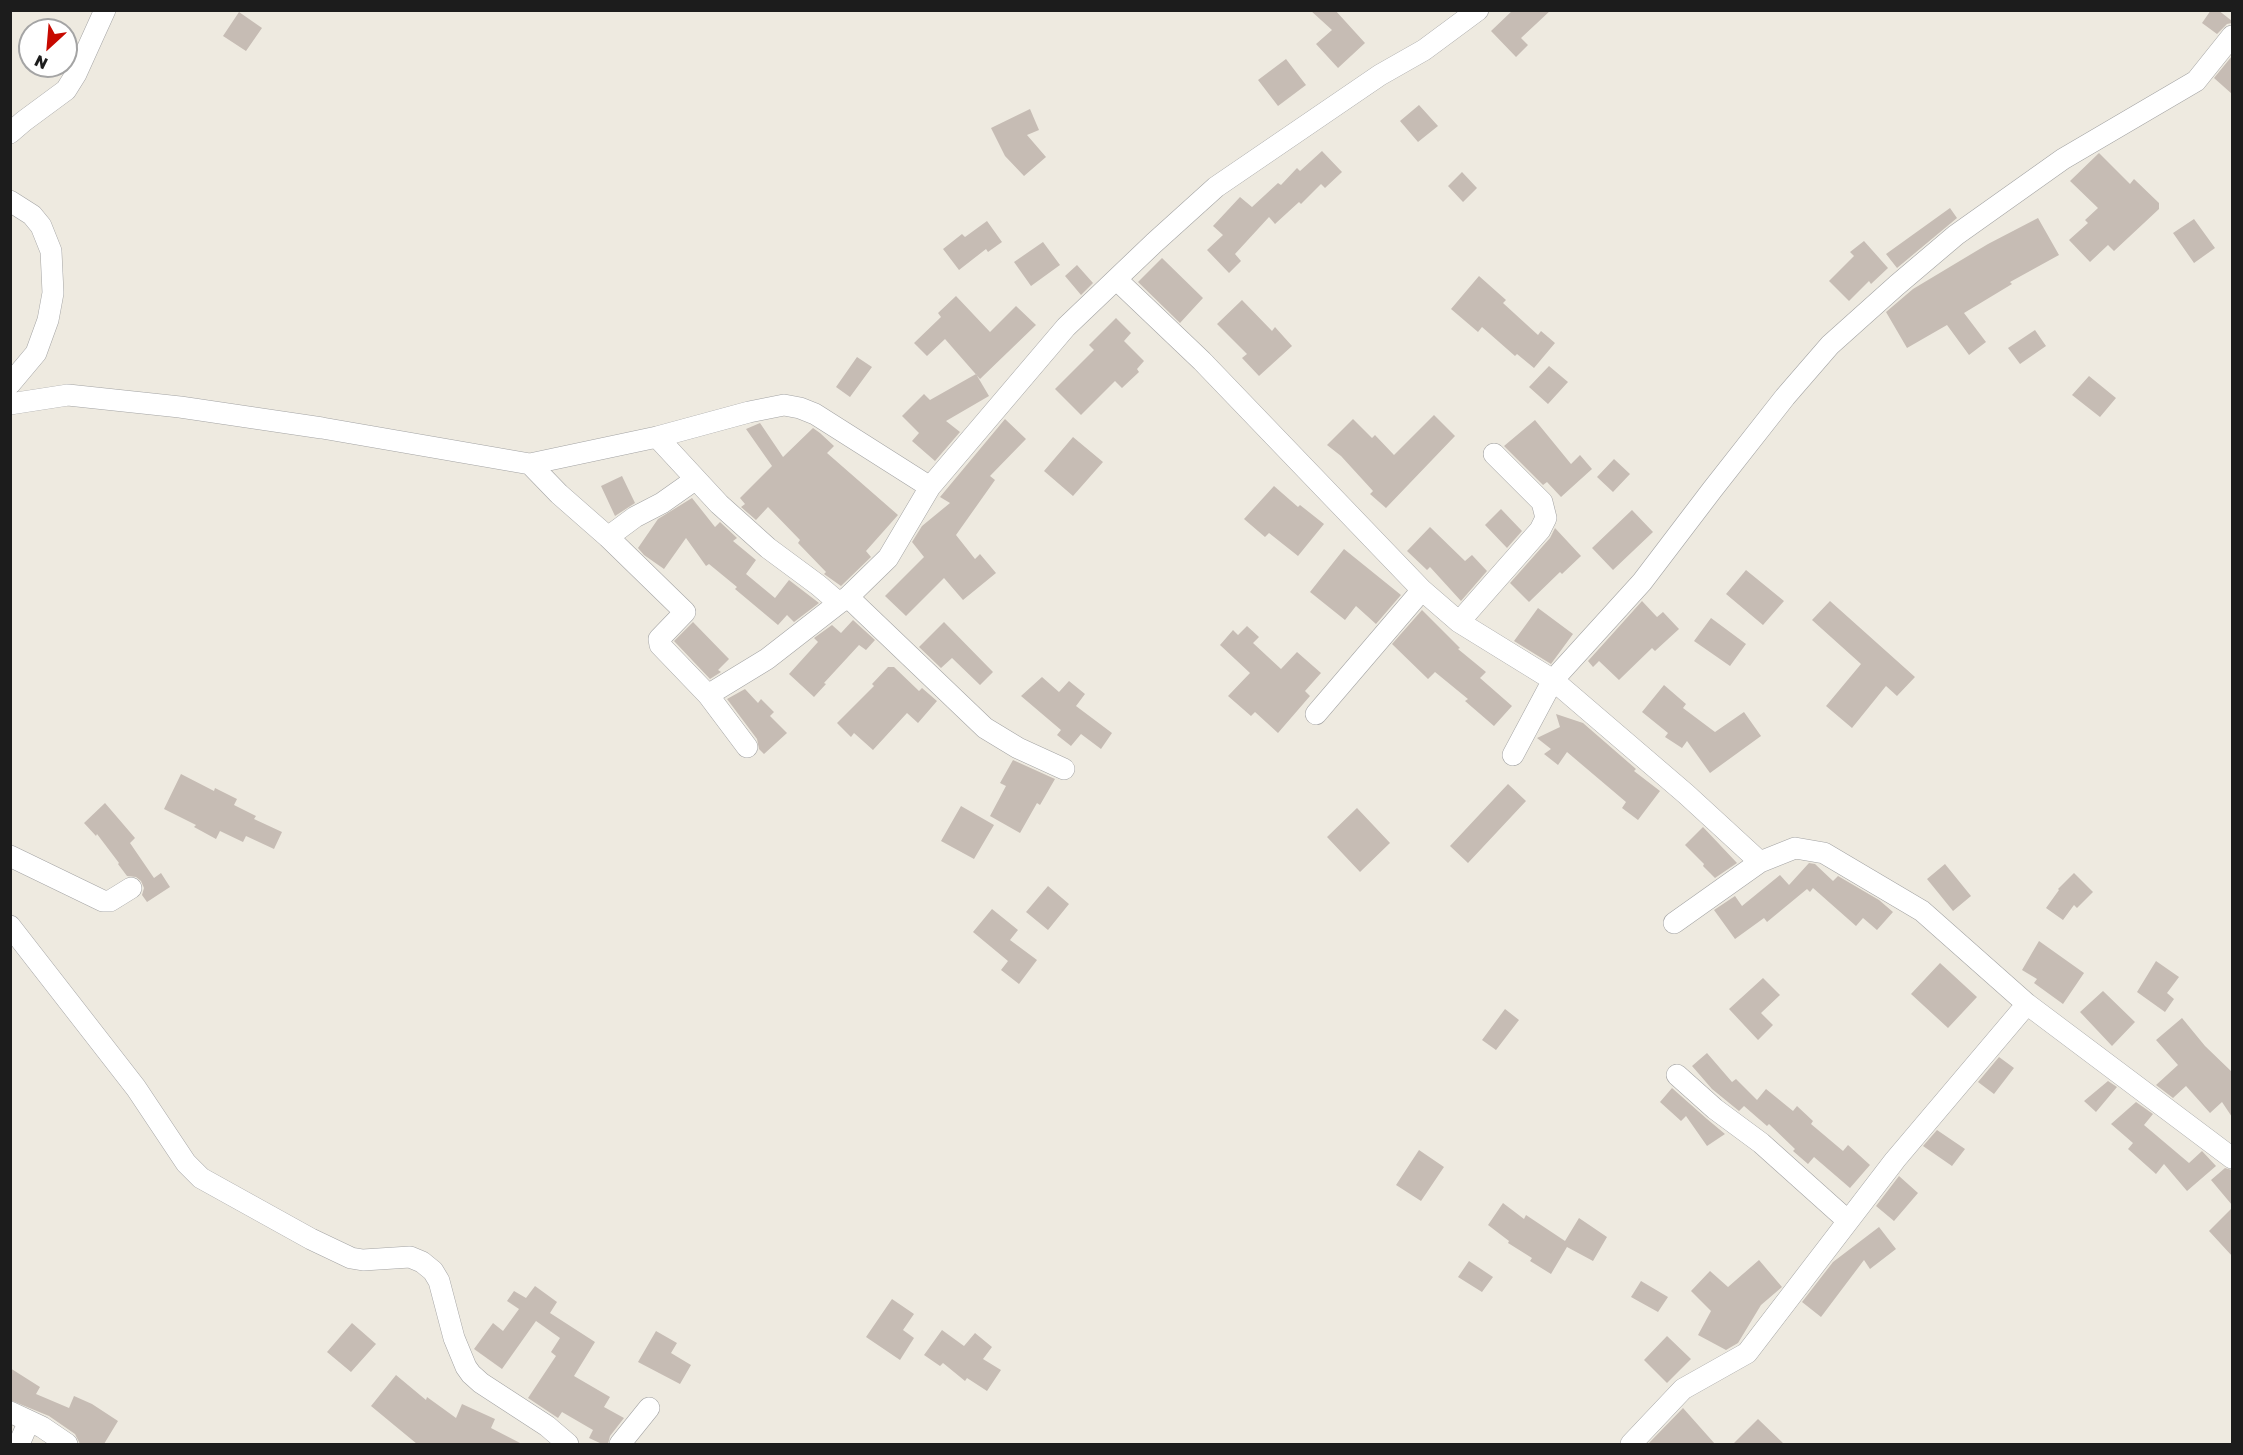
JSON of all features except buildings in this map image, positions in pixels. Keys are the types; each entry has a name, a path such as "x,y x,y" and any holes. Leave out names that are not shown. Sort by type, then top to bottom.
{"street":[{"path":"10,133 66,90 76,74 105,10"},
{"path":"708,695 767,659 843,600 888,558 930,487 1066,327 1216,187 1380,75 1424,50 1478,10"},
{"path":"1513,755 1553,680 1642,582 1726,471 1830,345 1956,235 2063,159 2196,81 2232,36"},
{"path":"10,201 32,215 41,226 51,251 53,292 48,320 36,353 10,384"},
{"path":"1117,280 1202,361 1422,590 1459,622 1553,680 1686,794 1760,862"},
{"path":"10,404 68,395 180,407 322,428 530,464 657,437 784,405 815,414 930,487"},
{"path":"657,437 719,504 768,548 843,600 985,728 1018,748 1064,769"},
{"path":"1459,622 1540,530 1545,518 1542,502 1494,454"},
{"path":"530,464 685,612 659,639 660,645 708,695 747,747"},
{"path":"608,537 635,517 662,503 696,479"},
{"path":"1316,714 1422,590"},
{"path":"1674,923 1760,862 1795,848 1815,850 1840,861 1922,911 2027,1004 2232,1158"},
{"path":"10,856 102,901 110,901 131,888"},
{"path":"10,926 136,1088 186,1163 201,1178 351,1258 363,1260 410,1257 422,1262 439,1281 454,1338 471,1374 547,1426 568,1444"},
{"path":"1631,1444 1683,1389 1747,1353 1895,1160 2027,1004"},
{"path":"1677,1075 1715,1109 1761,1143 1848,1221"},
{"path":"620,1444 649,1408"},
{"path":"18,1444 20,1417 42,1427 67,1444"}]}
